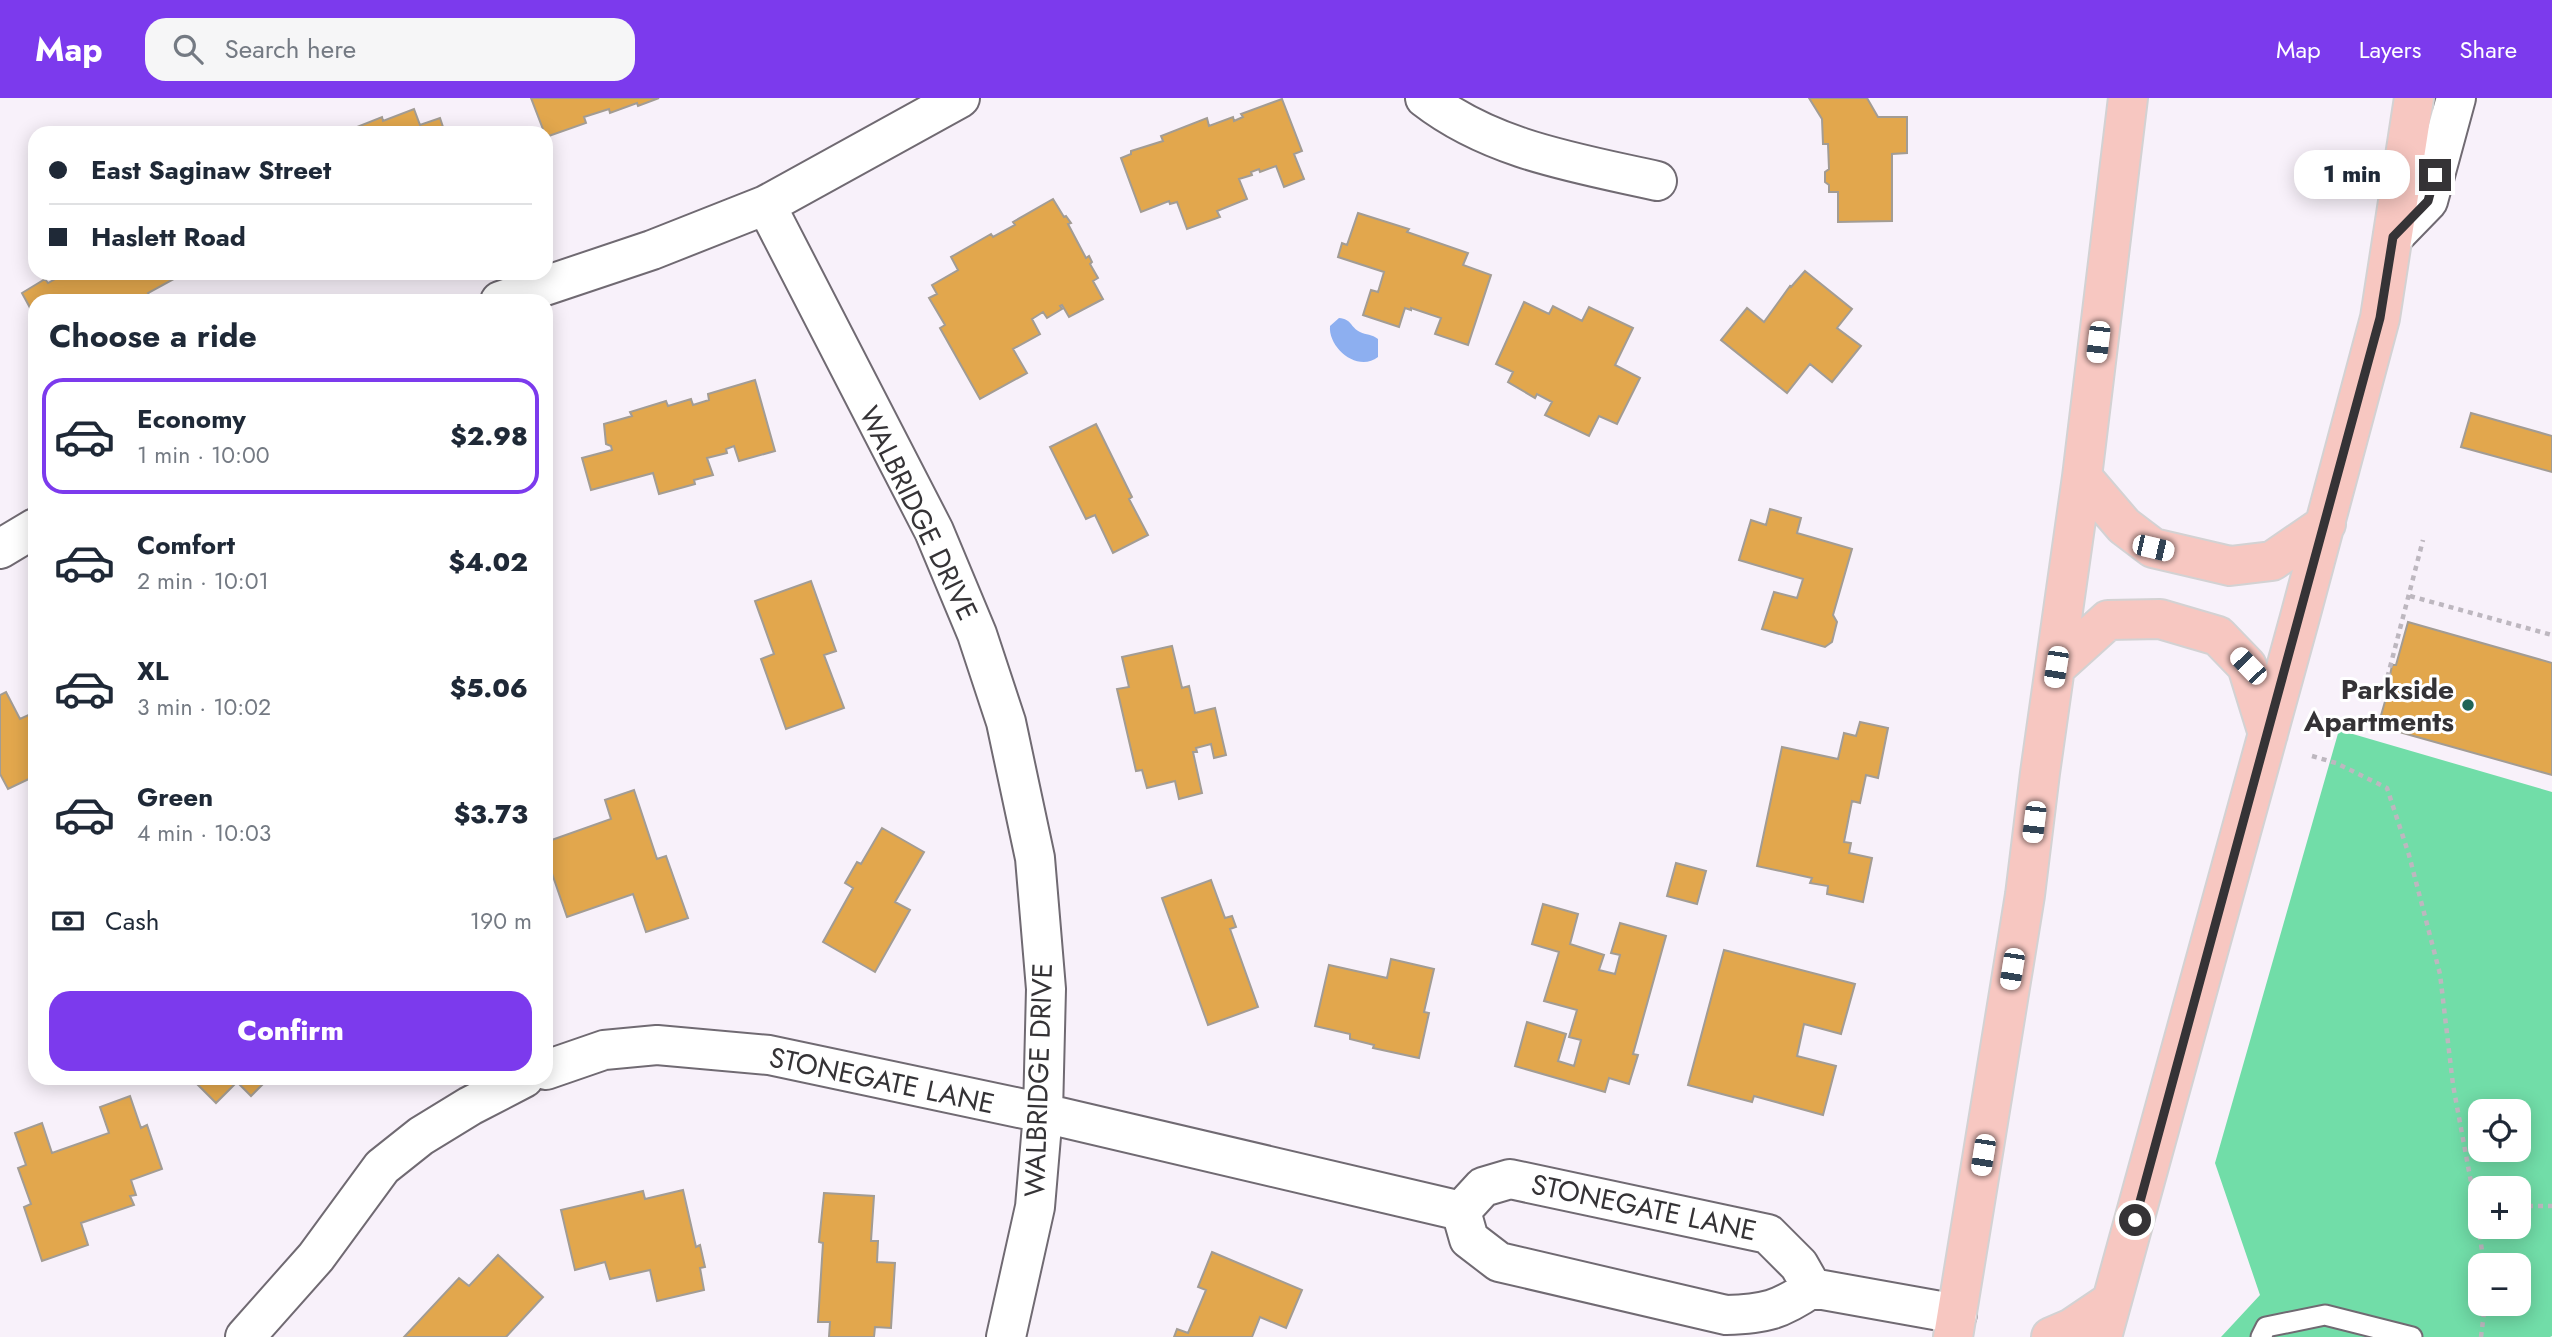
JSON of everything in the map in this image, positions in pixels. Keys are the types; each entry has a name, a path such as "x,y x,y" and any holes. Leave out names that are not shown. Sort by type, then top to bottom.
{"main road":[{"path":"1964,1329 2082,477 2128,98"},
{"path":"2102,1337 2326,524 2380,318 2414,98"},
{"path":"2082,477 2124,526 2153,548 2230,566 2272,561 2326,524"},
{"path":"2056,667 2108,620 2160,620 2218,636 2248,666 2268,734"},
{"path":"2051,1337 2072,1328 2112,1301"}],"street":[{"path":"521,294 652,250 766,205 960,98"},
{"path":"1425,98 1443,112 1486,136 1554,158 1657,181"},
{"path":"2393,237 2428,201 2456,98"},
{"name":"WALBRIDGE DRIVE","path":"766,205 933,531 977,634 1006,722 1035,858 1046,989 1043,1113 1035,1207 1006,1337"},
{"path":"0,549 28,532"},
{"name":"STONEGATE LANE","path":"553,1068 604,1050 657,1045 769,1055 1043,1113 1461,1211 1483,1187 1510,1179 1768,1234 1800,1265 1812,1287"},
{"path":"245,1337 316,1258 382,1167 421,1136 510,1085"},
{"path":"1461,1211 1469,1239 1499,1262 1726,1315 1759,1314 1789,1304 1812,1287 1964,1329"}],"lane":[{"path":"2261,1337 2266,1327 2325,1315 2412,1337"}],"path":[{"path":"2390,676 2423,540"},
{"path":"2410,596 2552,635"},
{"path":"2312,756 2336,763 2387,788 2409,855 2440,974 2453,1085 2471,1176"},
{"path":"2531,1206 2552,1206"},
{"path":"2481,1337 2483,1316"}],"green space":[{"path":"2339,730 2552,792 2552,1336 2221,1337 2260,1295 2215,1163"}],"water":[{"path":"1339,318 1346,320 1360,332 1378,339 1378,357 1362,362 1353,360 1339,350 1330,326"}],"building":[{"path":"531,98 659,98 638,106 637,103 610,113 609,109 584,117 586,123 553,135 553,126 542,126"},
{"path":"1809,98 1867,98 1878,117 1907,117 1907,153 1892,154 1892,221 1838,222 1838,192 1829,192 1829,185 1825,182 1825,172 1829,169 1828,144 1823,144 1822,119"},
{"path":"1282,99 1302,151 1294,154 1304,179 1284,187 1276,166 1260,172 1259,169 1251,172 1252,175 1239,179 1247,199 1217,211 1220,217 1187,229 1177,202 1170,204 1169,201 1141,212 1121,158 1131,154 1131,151 1163,141 1161,136 1207,118 1209,126 1233,117 1234,121 1243,117 1241,114"},
{"path":"414,109 420,125 440,118 443,126 360,126 382,117 383,121"},
{"path":"1053,199 1071,223 1068,224 1086,258 1089,256 1092,262 1090,264 1098,278 1093,281 1103,299 1069,317 1062,305 1062,309 1047,318 1043,312 1032,319 1040,334 1013,349 1027,373 980,399 940,328 945,325 929,298 937,294 932,285 958,270 951,257 991,234 993,237 1015,225 1013,222"},
{"path":"1358,213 1409,229 1407,232 1468,253 1463,265 1491,275 1468,345 1435,334 1441,318 1411,308 1405,308 1399,327 1363,315 1371,290 1378,292 1384,272 1338,257 1342,243 1347,245"},
{"path":"1805,271 1852,309 1837,328 1861,346 1832,382 1810,364 1787,393 1721,340 1747,308 1764,322 1790,286"},
{"path":"43,280 48,283 53,280 172,280 149,294 28,294 28,304 22,293"},
{"path":"1524,302 1549,314 1553,306 1582,321 1589,307 1633,328 1615,365 1640,378 1617,424 1599,416 1589,436 1545,415 1552,402 1537,394 1535,398 1508,382 1513,372 1496,364"},
{"path":"755,380 775,451 739,461 734,446 726,449 727,453 707,458 713,475 694,480 695,484 659,494 653,473 591,490 582,458 612,450 611,446 606,444 604,424 632,416 630,412 666,401 668,406 691,399 693,405 709,400 708,394"},
{"path":"2471,413 2552,436 2552,472 2461,447"},
{"path":"1096,424 1148,535 1113,553 1095,515 1086,519 1050,447"},
{"path":"1770,509 1801,518 1797,533 1852,549 1833,615 1837,622 1832,642 1825,647 1762,629 1774,592 1797,598 1803,579 1739,560 1751,520 1766,525"},
{"path":"811,581 836,651 824,655 844,708 786,729 761,659 774,654 755,601"},
{"name":"Parkside Apartments","path":"2408,622 2552,663 2552,775 2378,726 2390,684 2392,665 2396,665"},
{"path":"1172,646 1182,688 1189,686 1195,713 1215,708 1226,755 1214,758 1211,744 1196,748 1197,752 1193,752 1202,793 1179,799 1175,781 1147,788 1142,770 1136,771 1117,689 1129,687 1122,657"},
{"path":"6,692 20,719 28,715 28,779 8,789 0,774 0,695"},
{"path":"1860,722 1888,728 1878,778 1866,775 1860,803 1852,801 1844,842 1851,843 1849,853 1872,858 1863,902 1827,894 1828,886 1810,883 1812,878 1757,866 1782,747 1838,759 1844,733 1856,736"},
{"path":"634,790 657,859 666,856 688,918 646,932 633,894 567,917 553,876 553,840 611,819 605,800"},
{"path":"882,828 924,852 895,902 910,910 875,972 823,942 853,888 845,883 857,862 861,864"},
{"path":"1676,863 1706,871 1697,904 1667,896"},
{"path":"1211,880 1225,918 1232,916 1236,927 1230,929 1258,1007 1208,1025 1162,898"},
{"path":"1543,904 1578,914 1570,944 1604,955 1599,970 1615,974 1620,955 1611,953 1620,923 1666,936 1633,1054 1638,1055 1629,1084 1609,1078 1605,1092 1515,1066 1527,1022 1566,1034 1558,1061 1574,1066 1581,1040 1569,1037 1577,1010 1544,1001 1559,952 1532,944"},
{"path":"1724,950 1855,984 1841,1034 1804,1024 1797,1056 1836,1066 1823,1115 1754,1096 1752,1102 1688,1085"},
{"path":"1391,959 1434,969 1424,1012 1429,1013 1419,1058 1373,1048 1374,1045 1350,1039 1350,1034 1315,1026 1329,965 1387,978"},
{"path":"198,1085 234,1085 216,1103"},
{"path":"240,1085 262,1085 251,1096"},
{"path":"130,1096 141,1128 147,1125 162,1169 131,1180 136,1195 130,1196 134,1205 81,1223 88,1245 42,1261 24,1207 31,1204 18,1168 26,1165 15,1133 42,1123 52,1153 109,1133 100,1107"},
{"path":"683,1190 696,1247 700,1245 705,1267 700,1268 704,1290 657,1301 650,1270 610,1279 605,1262 575,1270 561,1210 643,1191 645,1199"},
{"path":"824,1193 874,1196 871,1241 878,1241 877,1262 895,1263 891,1328 875,1327 874,1337 829,1337 830,1322 818,1322 823,1243 819,1242"},
{"path":"1212,1252 1302,1290 1286,1328 1260,1317 1252,1337 1174,1337 1177,1329 1188,1333 1206,1290 1198,1287"},
{"path":"498,1255 543,1297 506,1337 404,1337 459,1278 469,1286"}],"place":[{"name":"Parkside Apartments","path":"2468,705"}],"route":[{"path":"2135,1220 2380,318 2393,237 2428,201 2435,175"}]}
